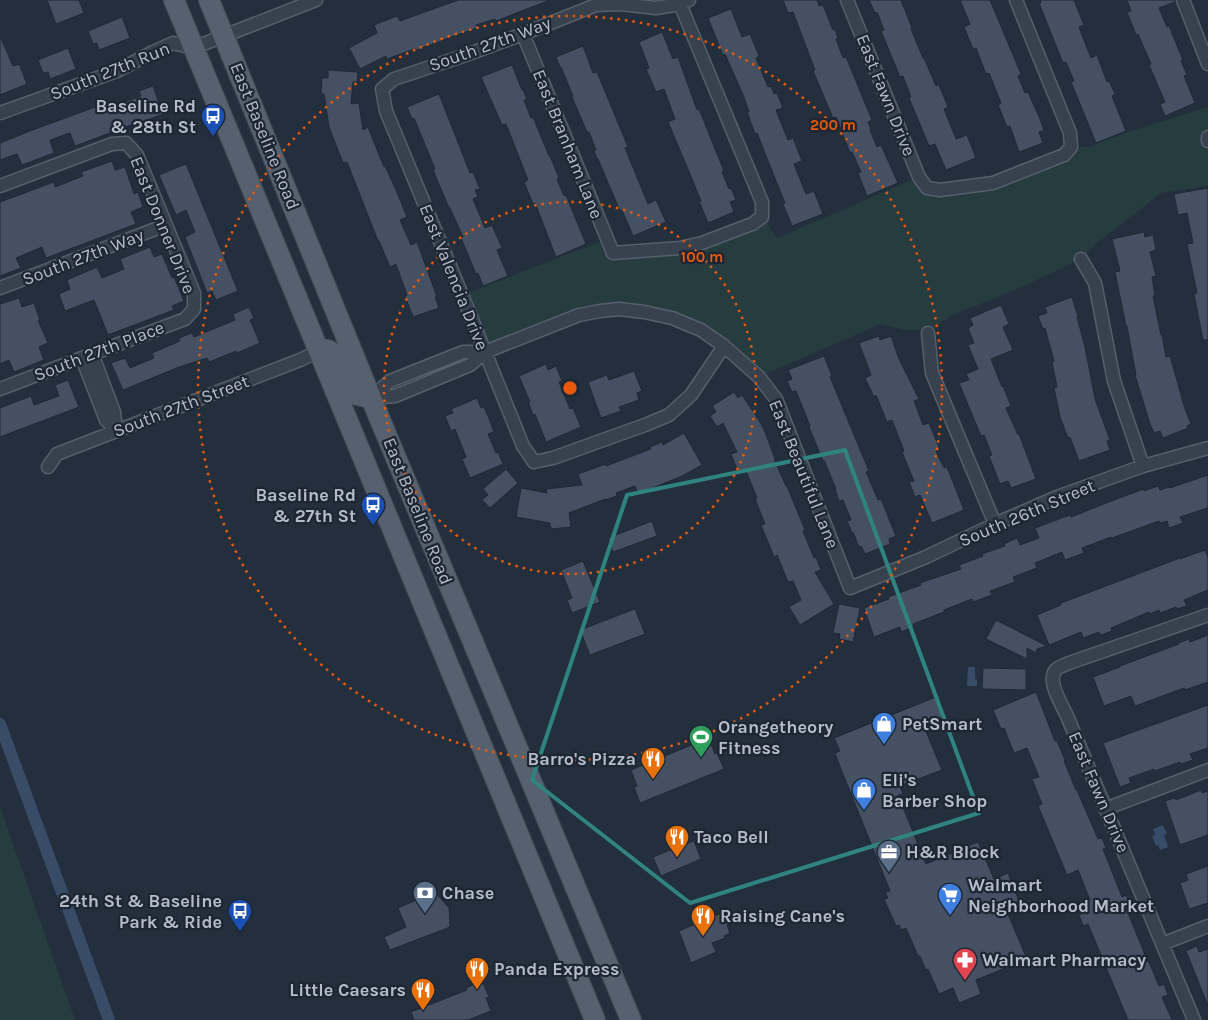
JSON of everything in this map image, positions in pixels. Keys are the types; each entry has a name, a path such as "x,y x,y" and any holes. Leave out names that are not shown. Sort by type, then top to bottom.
{"main road":[{"name":"East Baseline Road","path":"174,0 595,1020"},
{"name":"East Baseline Road","path":"209,0 371,398 631,1020"},
{"path":"319,351 333,330 336,322 336,310"},
{"path":"319,351 328,350 334,353 353,391 357,395 371,398 361,417 357,431 357,444"},
{"path":"441,648 470,637"},
{"path":"538,882 568,869"}],"street":[{"path":"193,48 316,0"},
{"name":"East Fawn Drive","path":"847,0 919,176 927,188 940,190 993,183 1064,155 1071,147 1070,134 1016,0"},
{"path":"1183,0 1208,64"},
{"name":"South 27th Way","path":"382,89 394,79 523,34 595,2 656,8 685,2"},
{"name":"East Branham Lane","path":"523,34 613,253 680,248 702,243 752,224 762,217 762,202 685,2"},
{"name":"South 27th Run","path":"0,113 117,71 172,43 193,48"},
{"name":"East Valencia Drive","path":"382,89 386,111 523,446 534,462 553,458 669,415 691,395 724,346"},
{"name":"East Donner Drive","path":"0,186 112,144 126,143 137,155 194,293 194,309"},
{"name":"South 27th Way","path":"0,288 166,225"},
{"path":"1081,259 1095,283 1114,381 1143,466"},
{"name":"South 27th Place","path":"0,389 185,319 194,309"},
{"path":"371,398 390,382 463,352 485,352 579,315 600,311 619,309 672,318 701,330 724,346"},
{"path":"928,333 932,373 995,524"},
{"name":"East Beautiful Lane","path":"724,346 759,377 776,399 850,588"},
{"name":"South 27th Street","path":"48,467 56,454 319,351"},
{"path":"87,356 99,387 106,420 116,431"},
{"name":"South 26th Street","path":"850,588 926,557 1057,497 1143,466 1208,448"},
{"name":"East Fawn Drive","path":"1194,1020 1067,716 1054,690 1052,676 1056,669 1069,663 1208,615"},
{"path":"1106,809 1208,770"},
{"path":"1162,944 1208,926"}],"highlighted area":[{"path":"845,450 979,813 690,903 532,780 627,495"}],"green space":[{"path":"1208,107 1208,186 1161,193 1098,242 1081,259 1013,291 952,315 928,333 880,324 759,377 724,346 672,318 600,311 485,352 462,295 607,239 613,253 680,248 762,217 777,238 919,177 927,188 993,183 1071,147 1088,147 1131,131"},
{"path":"0,807 75,1020 0,1020"}],"water":[{"path":"968,667 975,667 977,686 967,686"},
{"path":"1163,825 1167,834 1164,835 1168,847 1160,850 1152,836 1155,835 1153,829"}],"building":[{"path":"47,0 79,0 84,13 56,24"},
{"path":"458,0 550,0 496,21 495,19 476,25 477,28 414,51 414,49 387,59 386,56 360,69 349,48 377,33 374,25 397,16 400,21"},
{"path":"783,0 817,0 819,6 823,5 833,30 835,29 838,38 836,39 843,58 846,57 872,120 868,122 877,147 881,145 898,183 867,196 858,173 861,172 852,152 850,153 836,117 833,118 813,71 815,70 793,12 788,13"},
{"path":"869,0 901,0 923,58 936,86 939,85 948,107 944,109 956,139 967,135 976,158 946,170 935,144 929,146 909,98 911,97 903,76 900,77 881,31 884,30 877,12 875,13"},
{"path":"960,0 990,0 1021,74 1018,76 1025,93 1028,92 1040,119 1044,131 1039,132 1043,143 1019,152 1010,126 1007,127 998,105 1001,103 989,73 986,74 976,48 973,49 964,27 970,24"},
{"path":"1040,0 1074,0 1084,25 1079,27 1091,58 1097,55 1107,82 1109,81 1115,94 1112,96 1126,131 1096,143 1071,82 1074,81 1066,62 1063,63 1039,3 1041,3"},
{"path":"1127,0 1175,0 1175,2 1159,8 1167,27 1169,26 1183,60 1181,61 1187,75 1184,76 1195,103 1165,116 1160,104 1165,102 1149,65 1151,64 1127,12 1131,11"},
{"path":"731,9 742,37 750,34 759,56 756,58 768,87 771,86 774,94 777,93 783,108 776,110 788,140 793,138 802,161 794,164 806,194 814,191 823,214 792,226 783,204 785,203 757,133 755,134 744,97 725,54 723,55 708,18"},
{"path":"122,17 130,38 99,50 97,43 93,44 88,31"},
{"path":"662,32 673,59 678,57 697,110 699,109 724,171 722,172 736,200 730,202 734,212 708,223 699,201 701,201 668,122 675,119 664,89 656,92 646,69 649,68 639,42"},
{"path":"0,36 13,66 19,64 27,84 0,95"},
{"path":"583,46 593,73 597,72 628,147 625,148 648,204 656,200 666,222 633,236 597,159 594,151 596,150 589,132 587,132 556,57"},
{"path":"68,48 76,69 50,79 48,72 43,73 38,60"},
{"path":"512,65 527,99 524,100 531,118 533,117 559,178 557,179 564,196 566,195 586,244 556,257 535,203 533,204 524,182 528,180 506,124 502,125 481,77"},
{"path":"328,70 358,72 357,82 353,82 351,104 359,103 363,130 368,127 384,167 396,190 407,217 400,220 411,245 417,242 437,297 435,297 439,308 413,317 396,264 390,267 347,162 343,163 329,127 324,94 321,94 322,78 328,78"},
{"path":"153,86 163,114 145,121 146,124 132,129 131,125 75,146 70,133 50,140 54,153 22,165 17,154 0,160 0,143 106,103 108,108 141,96 139,91"},
{"path":"439,94 470,173 473,172 480,189 475,190 478,197 473,199 485,228 492,225 502,248 497,250 508,276 483,286 478,273 476,274 461,238 463,237 433,170 435,169 414,118 412,119 407,107"},
{"path":"112,161 115,170 125,167 134,194 138,192 143,207 131,212 136,224 46,258 42,247 16,258 21,268 0,276 0,202 54,182 55,187 83,176 81,172"},
{"path":"186,164 238,291 216,300 212,291 207,293 185,237 195,232 186,210 176,215 159,175"},
{"path":"1208,188 1208,340 1203,340 1194,294 1197,293 1187,244 1193,243 1187,213 1178,215 1174,194"},
{"path":"1144,232 1145,237 1153,235 1156,250 1150,252 1156,276 1152,277 1155,296 1153,296 1166,357 1170,356 1191,424 1187,426 1188,428 1163,438 1160,431 1154,433 1150,424 1135,375 1115,272 1120,271 1112,239"},
{"path":"150,247 154,257 162,254 184,301 172,306 174,310 108,335 94,300 65,311 59,294 70,289 67,280 97,267 102,278 124,269 120,259"},
{"path":"1072,297 1085,347 1095,399 1110,440 1107,441 1110,450 1079,461 1060,417 1054,388 1057,387 1052,362 1054,361 1045,328 1043,329 1038,316 1047,313 1045,307"},
{"path":"19,298 22,307 34,303 40,320 38,320 48,343 39,347 44,360 14,372 9,360 0,364 0,304"},
{"path":"1001,305 1009,324 1003,327 1013,350 991,359 1011,406 1006,408 1019,434 1036,479 1011,488 1008,481 1000,484 989,456 992,455 984,435 981,436 959,383 969,380 966,374 978,369 968,345 974,343 968,328 973,325 970,318"},
{"path":"249,307 254,318 250,320 260,343 209,362 207,358 179,367 123,390 111,363 125,358 130,368 154,358 152,353 180,341 179,338 192,333 194,337 235,320 233,314"},
{"path":"879,336 880,340 891,336 899,359 919,399 914,401 923,425 929,423 940,450 936,451 944,468 947,467 964,510 932,523 920,495 915,497 909,482 914,481 892,420 887,422 876,395 874,397 865,378 871,375 859,343"},
{"path":"824,356 832,376 830,377 869,471 866,472 878,500 881,499 896,536 889,539 890,544 865,554 852,533 847,521 851,520 843,500 839,501 836,489 809,427 796,391 792,392 787,381 792,379 788,370"},
{"path":"546,364 548,370 556,366 562,381 559,382 570,409 573,408 581,427 546,442 535,414 533,415 528,402 530,402 519,376"},
{"path":"634,371 642,391 637,393 639,400 619,407 621,411 601,418 588,382 607,375 609,380"},
{"path":"68,380 79,407 0,437 0,408 31,396 34,405 59,396 55,385"},
{"path":"734,392 738,398 742,395 765,432 774,459 805,530 803,531 821,570 815,572 834,604 800,625 789,607 801,600 793,581 788,582 777,555 774,557 761,525 765,524 746,471 739,474 731,454 737,452 723,423 717,427 710,416 716,412 712,406"},
{"path":"477,398 481,408 484,407 488,416 494,432 488,434 503,464 470,478 462,459 466,457 455,429 451,431 445,416 453,413 451,409"},
{"path":"684,433 702,465 682,476 638,494 635,486 616,493 617,496 569,513 571,527 551,529 550,523 516,517 521,488 547,493 546,489 582,485 578,474 606,464 606,466 651,449 650,447 662,442 663,445"},
{"path":"506,469 518,483 490,508 482,500 488,495 483,489"},
{"path":"1208,475 1208,508 1180,517 1183,523 1169,528 1167,521 1160,523 1159,521 1082,548 1084,553 1065,560 1062,552 1035,563 1037,568 1013,577 1015,582 990,591 992,595 973,602 972,599 944,610 944,612 913,624 914,627 901,632 900,627 874,637 864,608 921,585 920,583 961,569 959,565 1005,546 1004,544 1017,538 1020,545 1039,538 1035,528 1070,515 1071,517 1144,489 1144,491 1158,486 1160,490 1170,488"},
{"path":"652,521 657,536 613,552 608,538"},
{"path":"1205,550 1208,557 1208,590 1184,600 1187,606 1177,609 1176,607 1160,613 1159,610 1150,614 1149,612 1111,628 1112,631 1101,635 1099,632 1083,638 1081,632 1049,645 1037,615 1061,605 1061,603"},
{"path":"583,561 600,602 572,613 567,600 572,598 561,570"},
{"path":"839,604 860,608 853,642 839,639 840,634 833,633"},
{"path":"635,609 645,634 590,655 580,630"},
{"path":"996,620 1047,646 1037,649 1036,653 1027,648 1027,659 986,639"},
{"path":"1208,635 1208,682 1185,690 1184,688 1135,706 1131,696 1104,706 1093,677 1178,643 1189,639 1190,642"},
{"path":"983,668 1026,669 1026,690 982,689"},
{"path":"1036,692 1055,741 1057,741 1098,839 1102,838 1106,848 1103,849 1122,897 1126,895 1131,906 1126,908 1148,962 1159,986 1164,984 1168,995 1162,997 1172,1020 1128,1020 1088,924 1083,926 1079,915 1083,913 1079,904 1090,900 1078,870 1067,875 1038,806 1042,804 1032,779 1039,777 1027,748 1014,753 1004,728 1001,729 993,710"},
{"path":"936,697 943,715 939,719 923,724 942,770 900,786 903,794 898,795 926,864 978,842 994,879 1008,873 1019,901 1005,907 1027,959 976,980 981,994 959,1003 953,988 939,994 928,969 926,970 920,956 918,956 906,928 901,930 899,925 896,926 884,899 888,898 885,892 890,891 835,753 840,751 834,738"},
{"path":"1208,705 1208,748 1190,754 1193,760 1181,764 1180,762 1155,771 1154,769 1129,778 1131,783 1120,787 1103,743"},
{"path":"706,739 706,741 709,739 724,769 640,803 634,787 637,786 631,770"},
{"path":"1201,790 1202,793 1208,791 1208,835 1180,845 1165,801 1175,798 1176,800"},
{"name":"Taco Bell","path":"694,841 701,859 661,876 653,857"},
{"path":"1208,866 1208,903 1189,909 1180,883 1188,880 1186,874"},
{"name":"Chase","path":"435,892 449,908 450,927 390,950 384,937 406,927 398,908"},
{"name":"Raising Cane's","path":"726,911 732,923 727,925 730,933 724,936 725,938 712,943 716,952 691,963 679,931"},
{"path":"1197,946 1199,952 1208,949 1208,1006 1186,951"},
{"path":"482,981 489,997 486,998 491,1011 468,1020 414,1020 411,1012 467,990 466,988"}],"waterway":[{"path":"0,724 109,1020"}],"place":[{"name":"Baseline Rd & 28th St","path":"213,137"},
{"name":"Baseline Rd & 27th St","path":"373,526"},
{"name":"PetSmart","path":"884,745"},
{"name":"Orangetheory Fitness","path":"701,758"},
{"name":"Barro's Pizza","path":"653,780"},
{"name":"Eli's Barber Shop","path":"864,811"},
{"name":"Taco Bell","path":"677,858"},
{"name":"H&R Block","path":"889,873"},
{"name":"Chase","path":"425,914"},
{"name":"Walmart Neighborhood Market","path":"950,916"},
{"name":"24th St & Baseline Park & Ride","path":"240,932"},
{"name":"Raising Cane's","path":"703,937"},
{"name":"Walmart Pharmacy","path":"965,981"},
{"name":"Panda Express","path":"477,990"},
{"name":"Little Caesars","path":"423,1011"}]}
